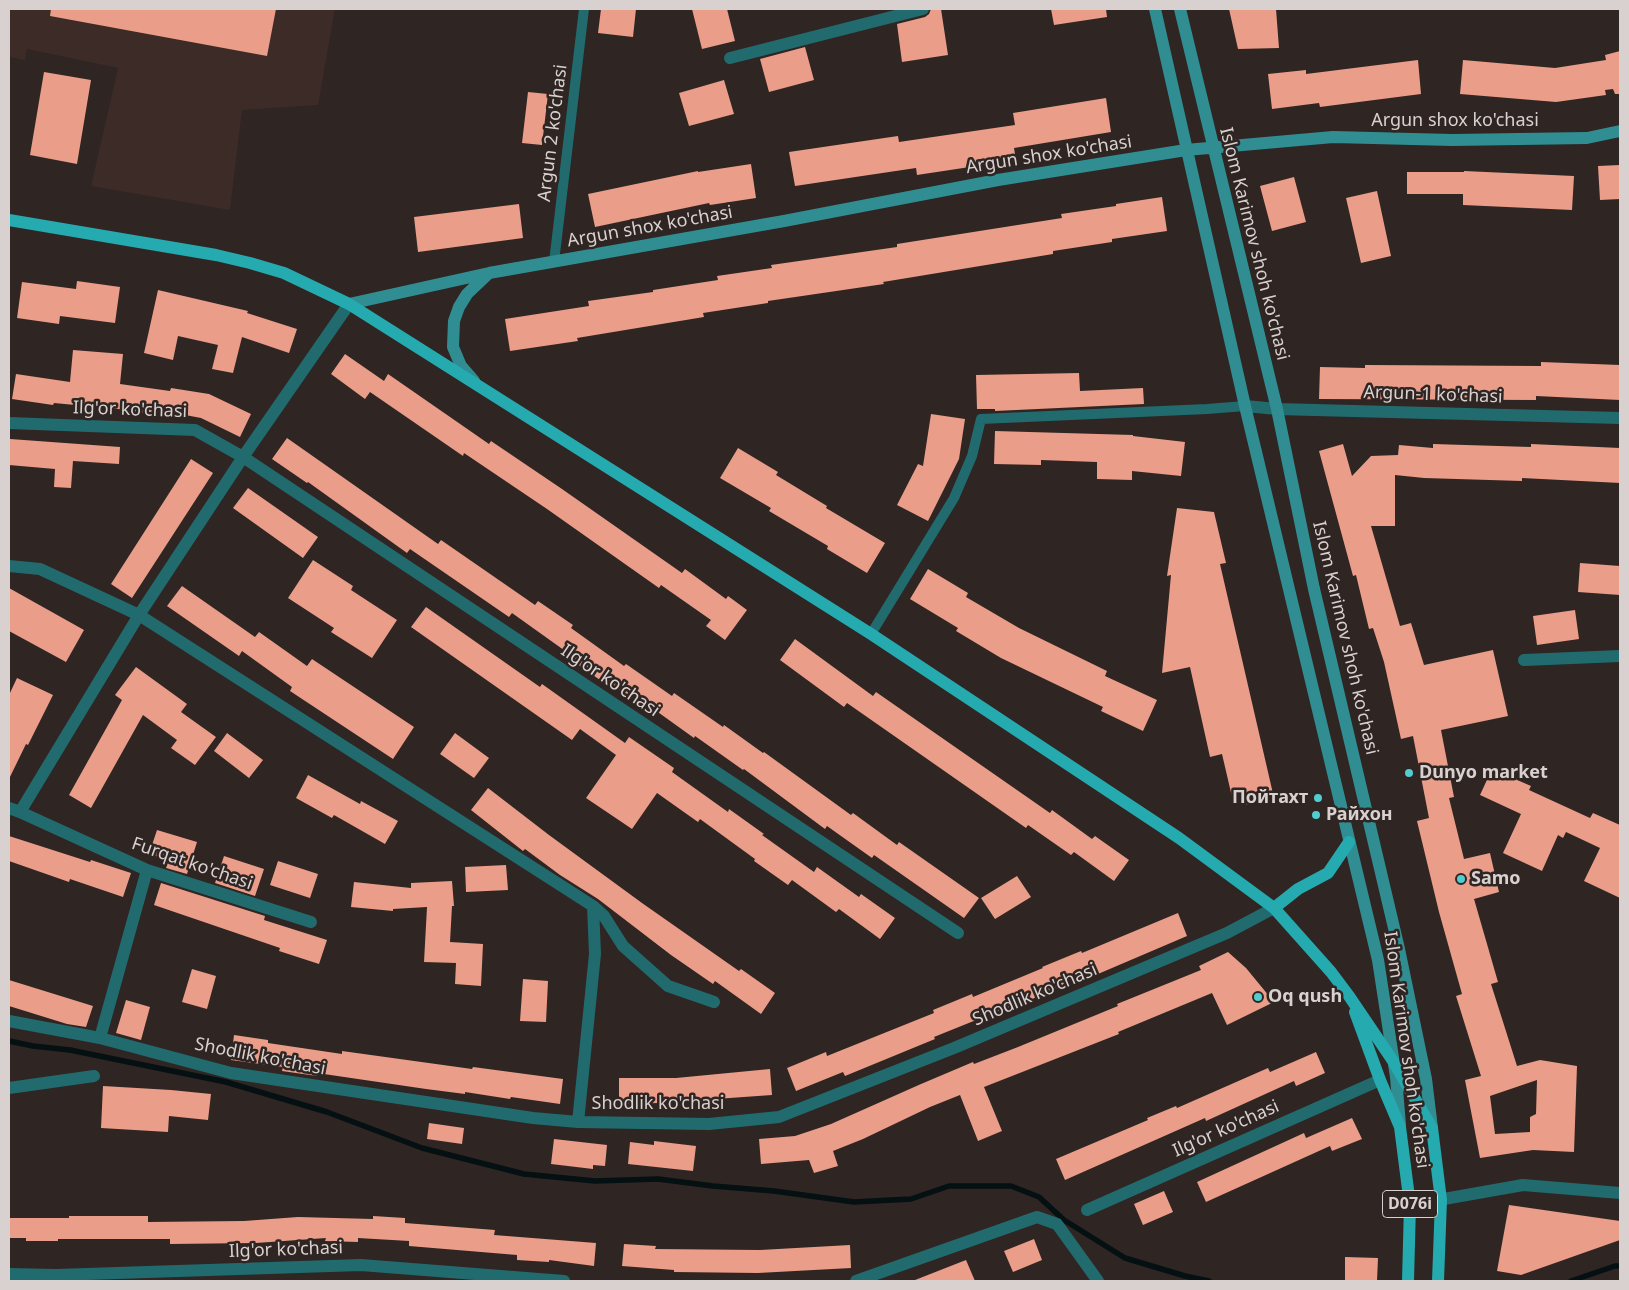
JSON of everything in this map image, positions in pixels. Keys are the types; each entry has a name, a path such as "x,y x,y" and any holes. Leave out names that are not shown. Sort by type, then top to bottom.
{"main road":[{"name":"Islom Karimov shoh ko'chasi","path":"1154,9 1245,406 1378,960 1394,1061 1410,1205 1408,1281"},
{"name":"Islom Karimov shoh ko'chasi","path":"1180,9 1277,408 1314,589 1399,949 1426,1079 1441,1200 1438,1281"},
{"name":"Argun shox ko'chasi","path":"349,304 489,273 784,221 998,180 1186,150 1333,137 1452,140 1587,138 1620,130"},
{"path":"9,220 216,255 250,263 284,273 349,304 871,634 1179,838 1274,908 1331,972 1349,996 1394,1061 1432,1128"},
{"path":"476,383 461,366 453,347 454,321 459,307 467,294 477,282 489,273"},
{"path":"1274,908 1298,889 1328,872 1349,842"},
{"path":"1349,996 1380,1080 1400,1127"}],"street":[{"path":"730,58 923,9"},
{"path":"14,810 243,457 349,304"},
{"name":"Argun-1 ko'chasi","path":"1245,406 1620,418"},
{"name":"Ilg'or ko'chasi","path":"9,423 195,430 243,457 958,933"},
{"path":"9,566 40,569 139,615 594,906 604,916 623,946 668,986 714,1002"},
{"path":"1524,660 1620,656"},
{"name":"Furqat ko'chasi","path":"14,810 147,870 310,922"},
{"path":"100,1038 147,870"},
{"path":"578,1122 595,954 594,906"},
{"name":"Shodlik ko'chasi","path":"9,1022 100,1038 231,1073 524,1116 578,1122 709,1124 779,1117 954,1048 1227,933 1274,908"},
{"path":"9,1088 94,1076"},
{"name":"Ilg'or ko'chasi","path":"1087,1210 1380,1080"},
{"path":"1410,1205 1523,1185 1620,1193"},
{"path":"856,1281 1037,1217 1057,1224 1098,1281"},
{"name":"Ilg'or ko'chasi","path":"9,1274 361,1265 564,1281"}],"lane":[{"name":"Argun 2 ko'chasi","path":"554,262 584,9"},
{"path":"871,634 954,498 972,456 981,420 1207,410 1245,406"}],"shaded area":[{"path":"9,9 335,9 318,105 242,110 230,210 91,186 118,68 27,49 25,60 9,57"}],"building":[{"path":"51,9 276,9 267,56 50,16"},
{"path":"601,9 636,9 633,37 598,33"},
{"path":"692,9 727,9 735,41 702,49"},
{"path":"931,9 941,9 948,55 902,62 897,24 925,17"},
{"path":"1051,9 1106,9 1107,17 1054,25"},
{"path":"1229,9 1276,9 1279,48 1238,49"},
{"path":"805,47 814,80 769,92 760,59"},
{"path":"1620,51 1620,94 1615,94 1613,89 1605,90 1606,95 1556,102 1460,94 1463,60 1555,68 1606,60 1605,55"},
{"path":"1418,60 1421,94 1320,107 1319,103 1272,109 1268,74 1306,70 1306,74"},
{"path":"44,72 91,80 77,164 30,155"},
{"path":"724,80 734,114 689,126 679,93"},
{"path":"528,92 548,94 542,145 522,143"},
{"path":"1106,98 1111,132 1014,148 1016,160 917,175 916,168 795,186 789,152 898,136 899,142 1015,125 1013,113"},
{"path":"751,164 756,198 710,205 709,203 595,227 588,194 698,171"},
{"path":"1620,165 1620,199 1600,200 1598,166"},
{"path":"1464,171 1574,176 1572,210 1463,205 1463,194 1407,194 1407,172"},
{"path":"1294,177 1306,222 1272,231 1260,186"},
{"path":"1377,191 1391,256 1361,263 1346,198"},
{"path":"1162,197 1167,231 1112,239 1112,242 1053,251 1053,254 883,282 884,284 768,301 768,303 703,313 704,317 577,338 578,341 510,351 505,319 589,306 588,301 718,280 717,276 772,268 771,265 897,247 897,244 1062,218 1061,214"},
{"path":"519,204 523,238 418,252 414,217"},
{"path":"77,281 120,287 115,323 60,316 59,324 17,318 22,282 76,289"},
{"path":"158,290 248,311 247,313 297,329 289,353 242,337 233,373 212,369 218,345 178,336 173,360 144,353"},
{"path":"73,350 123,354 120,384 170,391 171,388 209,394 251,414 240,437 201,418 164,411 163,416 118,409 54,403 53,405 12,399 16,374 70,382"},
{"path":"345,354 384,381 388,374 489,444 491,441 562,489 682,573 685,569 726,599 728,596 747,610 725,640 706,626 711,620 661,585 659,588 547,509 464,453 463,456 370,392 365,399 331,374"},
{"path":"1541,362 1620,365 1620,400 1536,396 1536,400 1319,399 1320,367 1365,368 1365,365 1541,366"},
{"path":"1079,373 1080,391 1143,388 1144,404 995,411 995,409 977,409 976,375"},
{"path":"931,414 965,419 959,459 928,521 897,505 918,464 923,466"},
{"path":"995,431 1133,435 1185,442 1181,476 1132,471 1132,480 1097,479 1097,462 1041,460 1041,465 994,464"},
{"path":"287,438 438,544 441,540 535,605 538,601 573,625 571,628 624,666 626,664 672,696 674,693 723,727 724,725 851,815 853,813 897,845 899,842 979,898 964,918 874,855 872,858 827,826 825,829 744,769 695,736 694,738 648,705 645,709 602,678 600,680 566,656 568,653 512,613 509,617 410,549 407,553 308,482 272,459"},
{"path":"10,439 120,447 119,464 73,461 71,488 54,487 55,469 9,465"},
{"path":"1343,444 1352,476 1371,456 1398,455 1399,445 1433,448 1433,444 1531,447 1531,444 1620,448 1620,483 1522,478 1522,481 1424,478 1395,475 1395,526 1371,526 1400,626 1411,623 1424,665 1493,650 1508,716 1441,730 1454,797 1449,798 1464,859 1490,853 1499,892 1474,899 1498,982 1491,984 1517,1066 1540,1060 1577,1066 1574,1152 1533,1150 1480,1158 1465,1080 1481,1076 1456,996 1462,994 1439,912 1417,821 1429,818 1413,736 1401,739 1384,662 1373,628 1369,629 1356,575 1353,576 1319,451","holes":["1537,1080 1536,1114 1530,1117 1530,1132 1495,1134 1490,1096"]},
{"path":"738,448 778,472 776,475 827,506 826,508 885,543 867,573 827,549 828,546 769,511 771,508 720,478"},
{"path":"191,459 213,473 132,598 111,584"},
{"path":"248,488 318,537 303,558 233,508"},
{"path":"1177,508 1214,512 1226,563 1220,564 1274,798 1244,805 1232,797 1222,754 1210,757 1190,667 1162,673 1171,575 1167,576"},
{"path":"313,560 353,586 351,590 397,620 372,658 331,632 334,628 288,598"},
{"path":"1580,563 1620,566 1620,595 1578,592"},
{"path":"928,569 968,593 966,597 1019,628 1107,671 1105,676 1157,700 1143,731 1101,711 1103,707 1001,658 956,631 958,628 910,599"},
{"path":"182,586 255,637 259,632 307,666 312,659 414,727 393,759 290,691 292,687 242,651 239,656 167,606"},
{"path":"9,588 84,630 66,662 9,631"},
{"path":"426,607 540,687 542,684 625,743 629,737 674,768 672,772 728,812 729,809 814,872 817,867 859,897 861,894 895,918 880,939 839,909 836,912 792,880 788,885 700,819 698,822 657,793 632,829 586,798 616,755 580,729 572,740 411,627"},
{"path":"1575,610 1579,639 1537,645 1533,616"},
{"path":"795,639 873,696 876,692 1050,813 1052,810 1092,839 1095,836 1129,860 1114,881 1074,852 1071,855 1028,825 1026,828 847,703 844,707 780,660"},
{"path":"136,667 187,704 181,712 216,737 195,765 171,748 177,740 143,715 91,808 69,795 122,700 115,695"},
{"path":"17,678 53,695 9,779 9,695"},
{"path":"227,733 263,760 249,778 214,751"},
{"path":"455,733 489,758 474,778 440,754"},
{"path":"1492,769 1531,786 1529,790 1590,818 1593,813 1620,825 1620,898 1584,881 1600,848 1566,832 1563,838 1558,835 1542,871 1503,853 1521,814 1480,795"},
{"path":"308,775 360,804 361,801 398,821 385,844 334,815 332,818 296,798"},
{"path":"488,788 642,903 739,971 741,969 775,993 761,1014 715,981 713,984 671,955 598,899 560,875 525,849 523,851 471,810"},
{"path":"157,830 197,842 187,874 166,868 169,860 149,854"},
{"path":"9,836 131,873 123,897 70,879 69,882 9,861"},
{"path":"224,856 264,869 255,896 215,883"},
{"path":"278,861 318,874 310,898 270,885"},
{"path":"506,865 508,890 466,892 465,867"},
{"path":"1017,876 1031,897 995,919 981,898"},
{"path":"452,881 454,906 452,906 450,942 483,944 481,986 455,984 456,963 424,962 427,907 393,909 393,911 351,907 354,882 411,888 411,883"},
{"path":"161,883 265,916 264,920 327,940 319,964 279,951 280,948 154,905"},
{"path":"1178,913 1187,936 1098,974 1097,971 1002,1012 1001,1010 934,1037 935,1039 845,1076 843,1072 796,1091 787,1068 826,1052 827,1056 934,1013 933,1010 972,994 973,997 1081,951 1082,953"},
{"path":"1228,952 1246,968 1274,1002 1227,1025 1212,993 1118,1032 1119,1034 984,1087 1002,1131 978,1141 960,1095 833,1151 838,1166 814,1173 809,1160 761,1164 759,1139 795,1136 831,1124 973,1062 974,1064 1118,1006 1117,1004 1201,970 1199,966"},
{"path":"192,969 216,976 207,1009 182,1002"},
{"path":"523,979 548,981 546,1022 520,1021"},
{"path":"9,980 93,1006 86,1027 67,1024 9,1006"},
{"path":"126,1000 150,1007 141,1040 116,1033"},
{"path":"234,1035 268,1040 268,1043 342,1054 342,1051 472,1069 473,1067 563,1079 560,1104 465,1092 465,1094 317,1073 317,1076 282,1071 283,1067 231,1060"},
{"path":"1316,1052 1325,1073 1296,1086 1294,1081 1206,1121 1205,1118 1065,1180 1056,1159 1148,1120 1147,1118 1176,1106 1177,1108 1268,1068 1270,1072"},
{"path":"770,1069 772,1095 619,1104 619,1078 676,1078"},
{"path":"103,1086 211,1094 208,1120 169,1116 168,1132 101,1128"},
{"path":"1352,1118 1362,1139 1332,1151 1330,1146 1206,1202 1197,1182 1304,1133 1306,1138"},
{"path":"429,1123 464,1128 462,1144 427,1139"},
{"path":"554,1139 607,1145 605,1166 593,1165 593,1169 551,1164"},
{"path":"654,1141 696,1146 693,1171 628,1164 630,1142 654,1145"},
{"path":"1164,1191 1173,1212 1143,1225 1134,1204"},
{"path":"1509,1205 1620,1221 1620,1240 1521,1275 1497,1271"},
{"path":"69,1216 148,1216 148,1222 244,1221 298,1217 373,1219 373,1216 405,1218 405,1223 495,1230 494,1235 596,1243 594,1266 549,1260 549,1262 517,1260 517,1255 409,1246 409,1241 358,1238 358,1242 325,1241 326,1238 256,1243 170,1244 170,1239 58,1239 58,1241 26,1241 26,1238 9,1238 9,1218 69,1218"},
{"path":"1034,1239 1042,1260 1013,1272 1004,1251"},
{"path":"624,1244 656,1246 655,1249 760,1250 850,1245 851,1268 758,1273 674,1272 674,1270 622,1266"},
{"path":"1345,1257 1378,1258 1377,1281 1345,1280"},
{"path":"966,1260 975,1281 915,1281 915,1280"}],"waterway":[{"path":"9,1041 70,1050 226,1082 327,1112 422,1148 524,1174 595,1181 658,1179 774,1191 854,1202 911,1199 949,1186 1011,1186 1039,1197 1064,1220 1125,1258 1185,1276 1209,1281"},
{"path":"1571,1281 1620,1266"}],"place":[{"name":"Dunyo market","path":"1409,773"},
{"name":"Пойтахт","path":"1318,798"},
{"name":"Райхон","path":"1316,815"},
{"name":"Samo","path":"1461,879"},
{"name":"Oq qush","path":"1258,997"}]}
